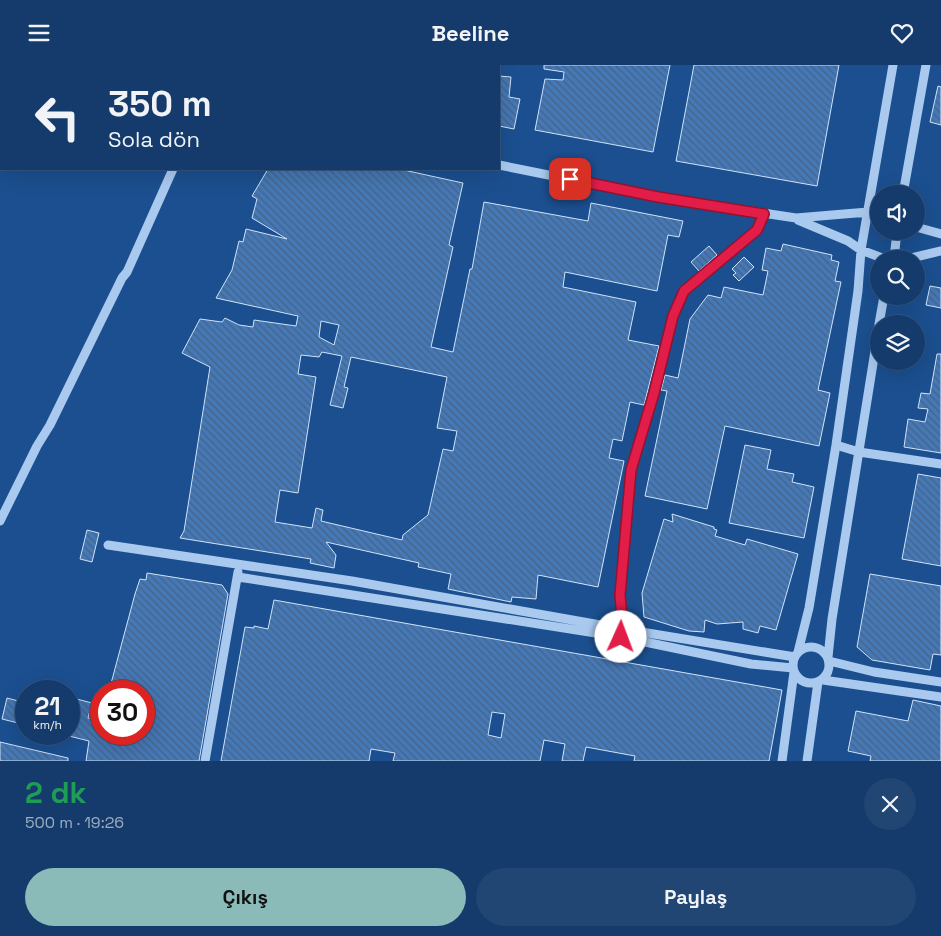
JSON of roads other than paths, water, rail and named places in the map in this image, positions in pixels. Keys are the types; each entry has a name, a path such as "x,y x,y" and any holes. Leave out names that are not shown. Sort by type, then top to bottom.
{"street":[{"path":"782,761 796,654 809,608 836,445 858,291 861,250 893,65"},
{"path":"905,185 926,65"},
{"path":"500,165 658,197 796,219 848,241 870,253"},
{"path":"0,521 37,446 50,425 122,278 127,272 173,170"},
{"path":"796,219 868,212"},
{"path":"622,633 620,595 631,470 654,393 673,316 684,291 757,230 764,214"},
{"path":"925,230 941,234"},
{"path":"925,255 941,251"},
{"path":"808,761 821,681 829,671 832,619 872,370"},
{"path":"836,445 859,452 941,464"},
{"path":"108,545 352,581 622,633 751,664 794,670 802,681 813,683 821,681 941,697"},
{"path":"205,761 239,564"},
{"path":"238,577 622,633 796,654 803,648 814,647 824,652 829,659 874,672 941,682"}]}
